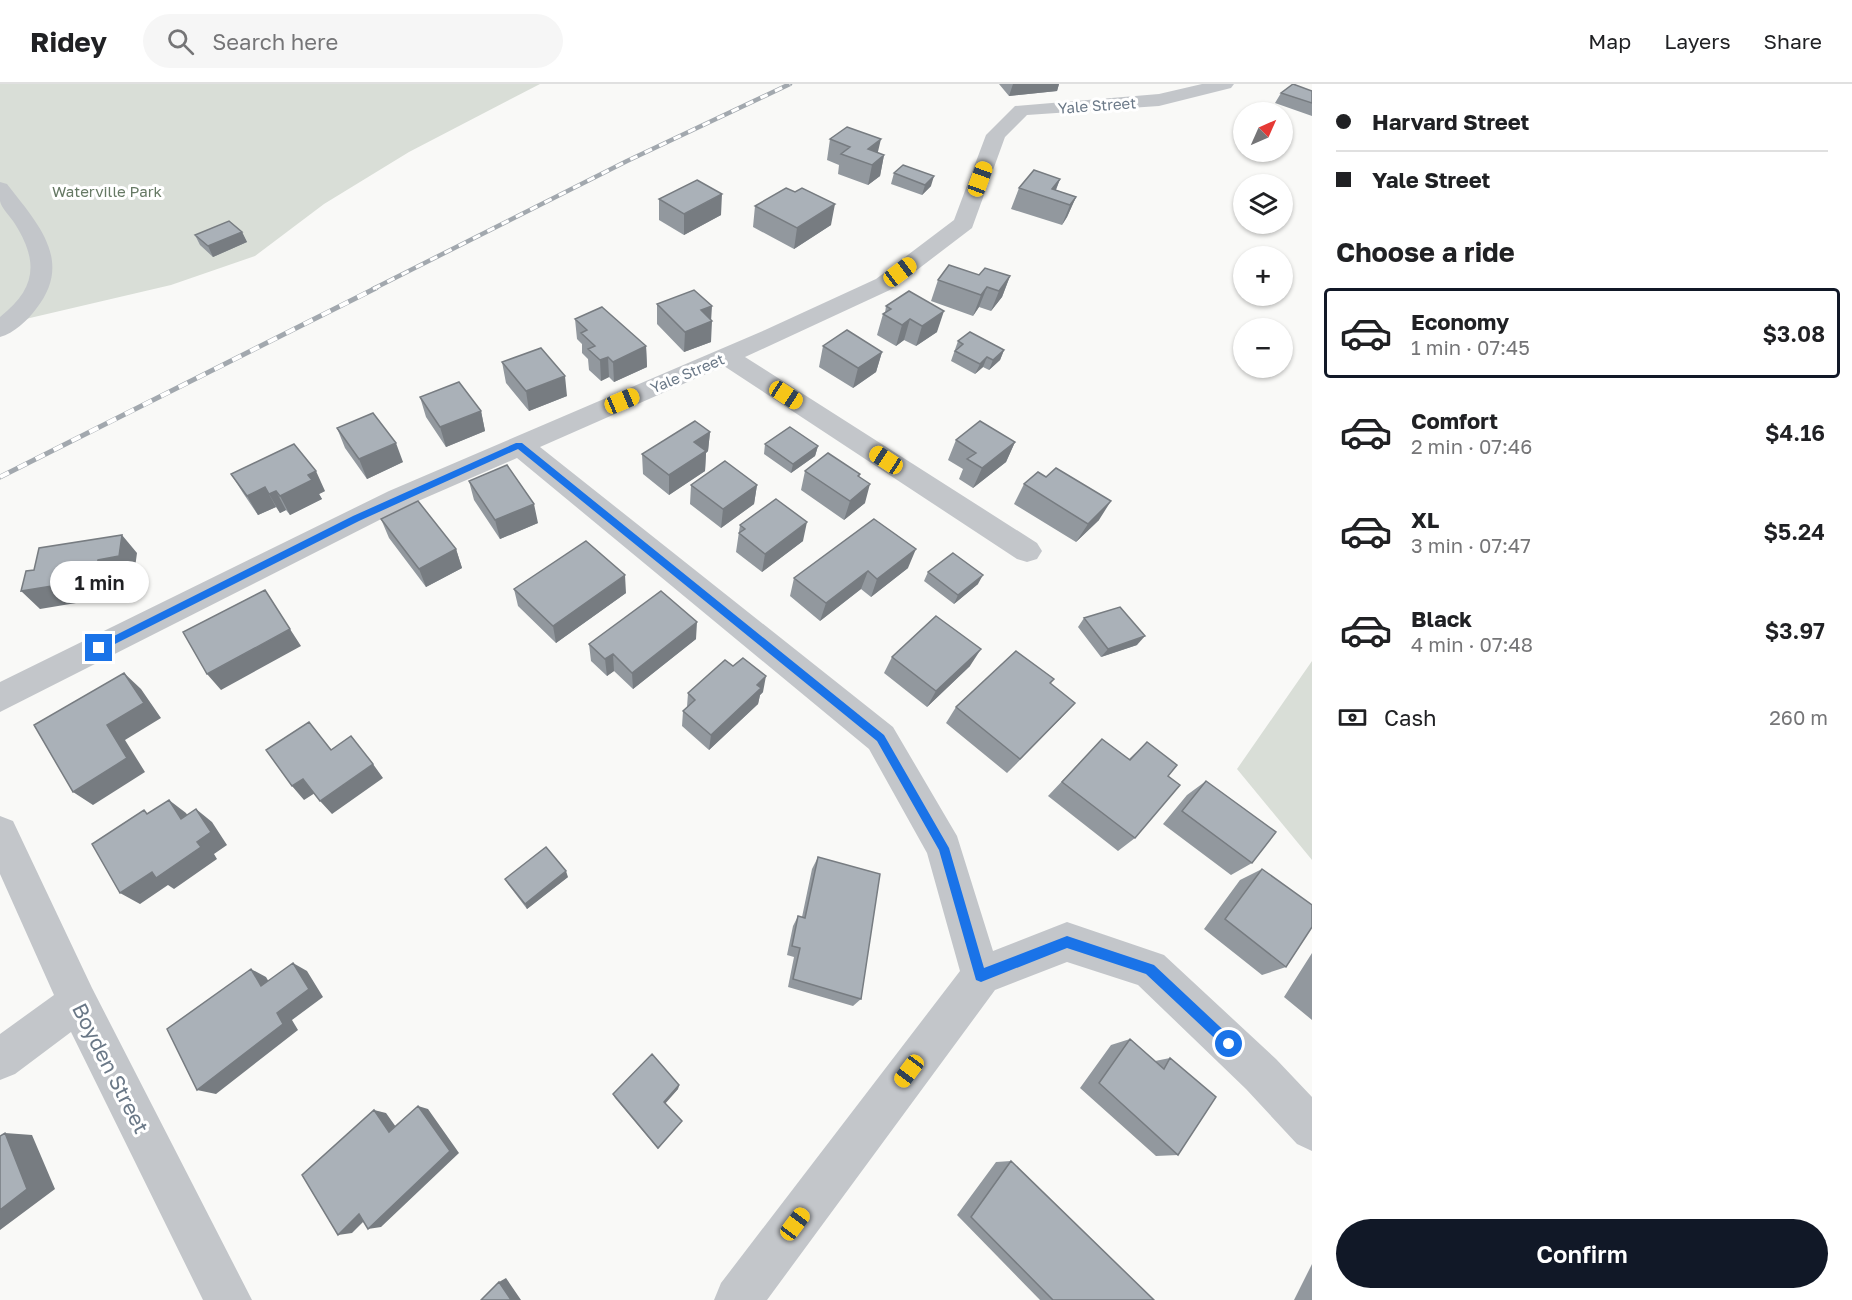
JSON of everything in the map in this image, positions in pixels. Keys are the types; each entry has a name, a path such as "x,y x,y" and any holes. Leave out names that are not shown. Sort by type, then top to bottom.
{"street":[{"name":"Yale Street","path":"0,698 356,519 884,285 964,224 996,135 1022,110 1159,100 1225,84"},
{"path":"0,188 36,242 43,264 41,283 30,303 0,329"},
{"path":"726,356 1027,551"},
{"path":"519,445 881,738 944,848 981,976"},
{"name":"Boyden Street","path":"0,833 78,1002 228,1300"},
{"path":"738,1300 981,976 1067,942 1150,969 1261,1074 1312,1129"},
{"path":"0,1059 78,1002"}],"green space":[{"name":"Waterville Park","path":"0,84 540,84 409,152 324,204 255,256 171,285 0,325"},
{"path":"1312,661 1312,860 1237,769"}],"building":[{"path":"1293,84 1312,91 1312,103 1281,93"},
{"path":"847,127 881,139 868,149 884,155 872,165 841,154 850,147 830,139"},
{"path":"903,165 934,176 925,185 894,173"},
{"path":"1034,170 1060,179 1052,189 1076,197 1070,205 1019,188"},
{"path":"697,180 722,194 684,214 659,199"},
{"path":"786,188 795,192 802,188 835,204 797,228 755,206"},
{"path":"229,221 242,232 208,246 195,235"},
{"path":"949,265 979,275 985,268 1010,276 999,291 987,287 981,295 938,280"},
{"path":"694,290 712,306 701,310 712,321 685,332 657,304"},
{"path":"909,291 944,311 922,326 910,319 902,325 883,314 891,309 886,306"},
{"path":"602,307 646,346 613,362 608,357 600,360 588,349 595,346 581,333 587,330 575,319"},
{"path":"847,330 882,352 858,368 823,346"},
{"path":"970,332 1004,350 993,360 987,357 980,364 955,351 963,344 958,341"},
{"path":"541,348 565,376 526,391 502,362"},
{"path":"459,382 481,411 440,427 420,397"},
{"path":"373,413 396,443 359,459 337,428"},
{"path":"695,421 710,432 694,442 706,451 669,475 642,454"},
{"path":"980,421 1015,442 982,468 967,459 976,453 956,440"},
{"path":"790,427 818,446 793,464 765,444"},
{"path":"294,444 316,471 308,475 312,480 280,496 276,491 269,494 265,487 247,496 231,474"},
{"path":"828,453 860,474 858,476 870,484 850,501 805,471"},
{"path":"725,461 757,485 723,509 691,485"},
{"path":"507,465 534,504 495,520 469,481"},
{"path":"1056,468 1111,501 1088,524 1024,484 1038,472 1046,477"},
{"path":"776,499 807,522 765,554 739,533 745,529 740,525"},
{"path":"418,501 456,549 419,569 381,519"},
{"path":"874,519 916,549 877,579 868,571 826,603 794,578"},
{"path":"122,535 119,556 98,560 96,571 85,573 83,581 21,591 26,571 34,570 39,548"},
{"path":"586,541 625,575 553,626 514,589"},
{"path":"953,553 983,575 958,595 928,572"},
{"path":"265,590 290,629 207,674 183,632"},
{"path":"661,591 697,622 632,673 613,654 605,659 589,644"},
{"path":"1120,607 1145,636 1108,649 1084,618"},
{"path":"936,616 981,649 936,691 892,657"},
{"path":"1016,651 1054,679 1050,683 1075,703 1020,759 956,707"},
{"path":"743,658 766,676 757,685 761,688 711,735 683,711 695,700 688,693 725,660 733,666"},
{"path":"124,673 144,703 107,725 127,758 73,792 34,725"},
{"path":"309,722 331,750 351,736 373,764 320,801 303,779 292,786 266,750"},
{"path":"1102,739 1130,760 1147,742 1177,765 1168,776 1180,785 1135,838 1062,782"},
{"path":"1206,781 1276,832 1252,863 1182,811"},
{"path":"169,800 181,819 196,809 211,832 197,842 201,847 156,878 152,872 120,893 92,844 144,810 147,814"},
{"path":"546,847 566,871 525,904 505,879"},
{"path":"818,857 880,874 861,999 793,979 800,948 792,946 798,916 805,918"},
{"path":"1262,869 1312,905 1312,927 1286,967 1225,919"},
{"path":"293,963 309,989 277,1013 283,1024 197,1090 167,1029 251,969 261,986"},
{"path":"1130,1039 1164,1069 1170,1058 1216,1097 1178,1155 1099,1083"},
{"path":"652,1054 679,1085 664,1102 682,1121 658,1148 613,1094"},
{"path":"418,1106 450,1151 368,1229 359,1214 338,1235 302,1175 374,1110 389,1132"},
{"path":"5,1133 27,1189 0,1210 0,1136"},
{"path":"1011,1161 1154,1300 1053,1300 971,1217"},
{"path":"499,1282 511,1300 481,1300"}],"railway":[{"path":"373,289 627,161 790,84"},
{"path":"0,477 376,288"}],"route":[{"path":"99,648 399,498 519,445 881,738 944,848 981,976 1067,942 1150,969 1229,1044"}]}
